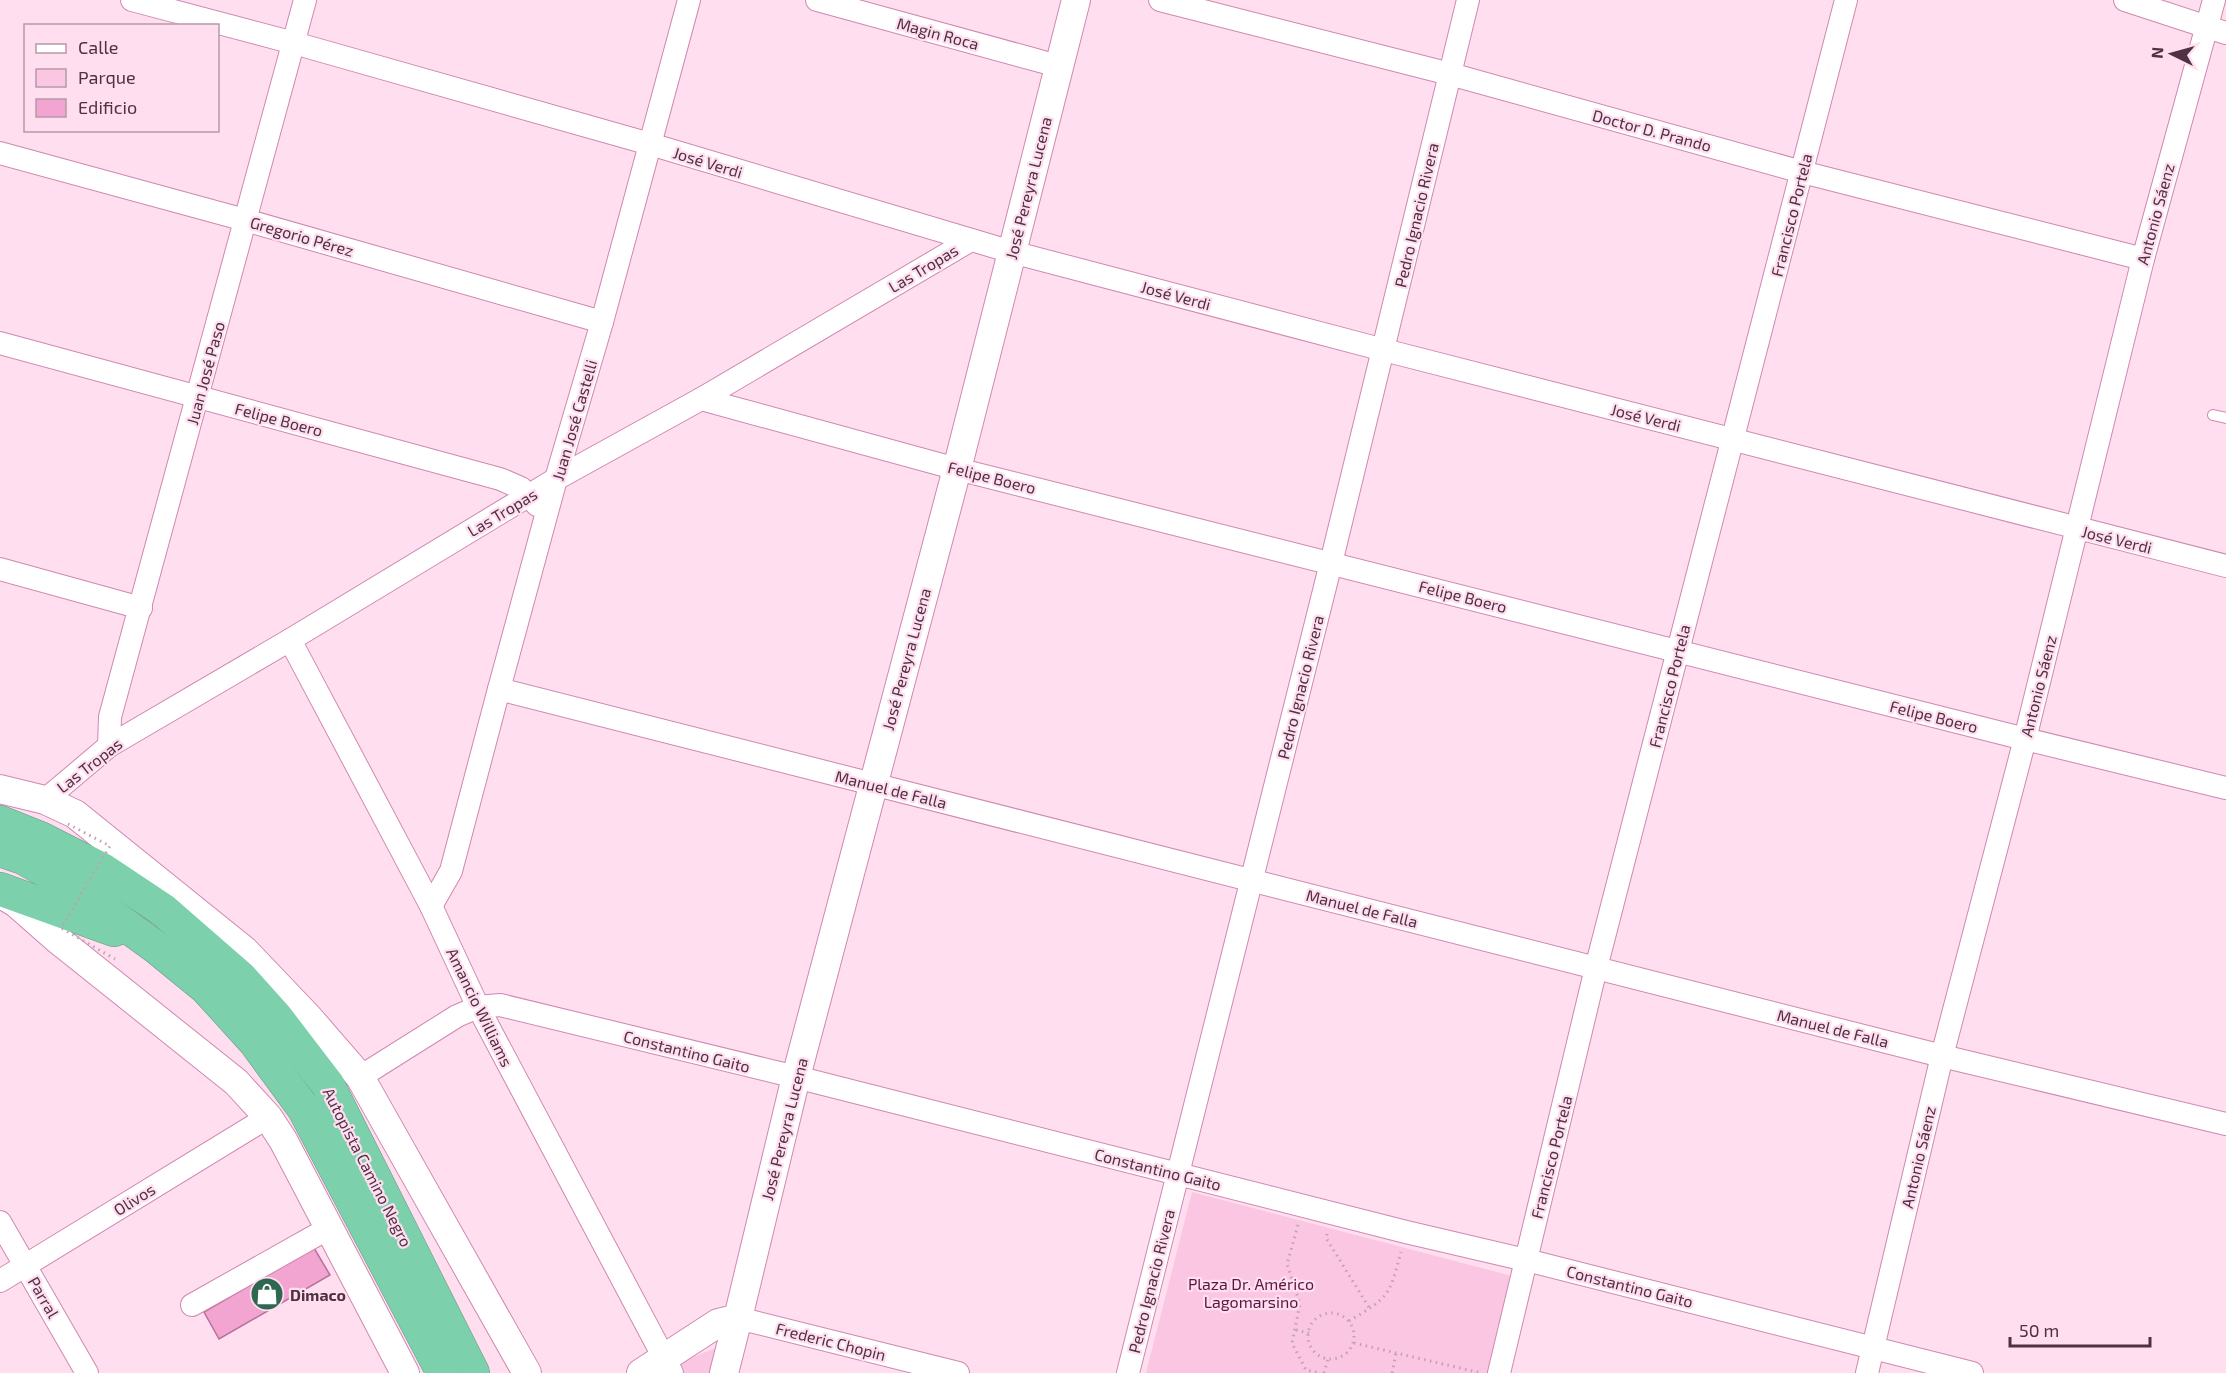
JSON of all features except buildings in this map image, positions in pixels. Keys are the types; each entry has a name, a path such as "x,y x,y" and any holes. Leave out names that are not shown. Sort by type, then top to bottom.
{"highway":[{"name":"Autopista Camino Negro","path":"0,822 40,838 103,870 163,910 241,978 276,1017 328,1085 472,1373"},
{"name":"Autopista Camino Negro","path":"0,850 22,858 66,882 157,948 206,988 255,1042 304,1109 443,1373"},
{"path":"0,891 157,948"}],"street":[{"name":"José Verdi","path":"132,0 294,43 650,144 1012,252 2226,566"},
{"name":"Juan José Paso","path":"109,746 110,717 306,0"},
{"name":"Juan José Castelli","path":"431,906 451,871 556,479 602,322 689,0"},
{"name":"Magin Roca","path":"818,0 1058,66"},
{"name":"José Pereyra Lucena","path":"724,1373 796,1077 957,469 1076,0"},
{"name":"Doctor D. Prando","path":"1160,0 1450,74 1802,172 2143,259"},
{"name":"Pedro Ignacio Rivera","path":"1128,1373 1384,350 1468,0"},
{"name":"Francisco Portela","path":"1499,1373 1596,968 1846,0"},
{"path":"2125,0 2216,30"},
{"name":"Antonio Sáenz","path":"1867,1373 1942,1056 2025,739 2143,259 2216,30 2214,0"},
{"name":"Gregorio Pérez","path":"0,153 602,322"},
{"name":"Las Tropas","path":"45,800 109,746 290,640 556,479 701,399 971,240"},
{"name":"Felipe Boero","path":"0,343 500,479 521,488 547,515"},
{"name":"Felipe Boero","path":"701,399 957,469 2226,788"},
{"path":"0,569 141,608"},
{"name":"Amancio Williams","path":"290,640 431,906 478,1007 659,1368"},
{"name":"Manuel de Falla","path":"499,689 1942,1056 2226,1124"},
{"path":"0,789 45,800 75,814 245,951 308,1017 360,1077 527,1373"},
{"path":"0,891 236,1082 268,1117 283,1140 405,1373"},
{"name":"Constantino Gaito","path":"360,1077 458,1016 478,1007 500,1005 796,1077 1972,1373"},
{"name":"Olivos","path":"0,1281 268,1117"},
{"name":"Parral","path":"0,1222 87,1373"},
{"path":"192,1305 328,1228"},
{"path":"659,1368 718,1323 738,1318"},
{"name":"Frederic Chopin","path":"738,1318 958,1373"}],"lane":[{"path":"2213,415 2226,418"}],"path":[{"path":"68,824 110,846 61,928 115,959"},
{"path":"1303,1206 1287,1264 1300,1304 1293,1343 1306,1370 1322,1373 1328,1359"},
{"path":"1332,1213 1326,1238 1370,1309"},
{"path":"1349,1321 1370,1309 1386,1296 1392,1285 1406,1232"},
{"path":"1328,1313 1336,1313 1349,1321 1355,1335 1354,1343 1346,1355 1339,1359 1328,1359 1318,1356 1312,1350 1309,1344 1309,1333 1314,1321 1328,1313"},
{"path":"1295,1330 1309,1333"},
{"path":"1354,1343 1482,1373"},
{"path":"1392,1373 1396,1353"}],"green space":[{"name":"Plaza Dr. Américo Lagomarsino","path":"1192,1192 1512,1276 1487,1373 1146,1373"},
{"path":"716,1348 709,1373 684,1373 678,1363"}],"place":[{"name":"Dimaco","path":"267,1294"}]}
